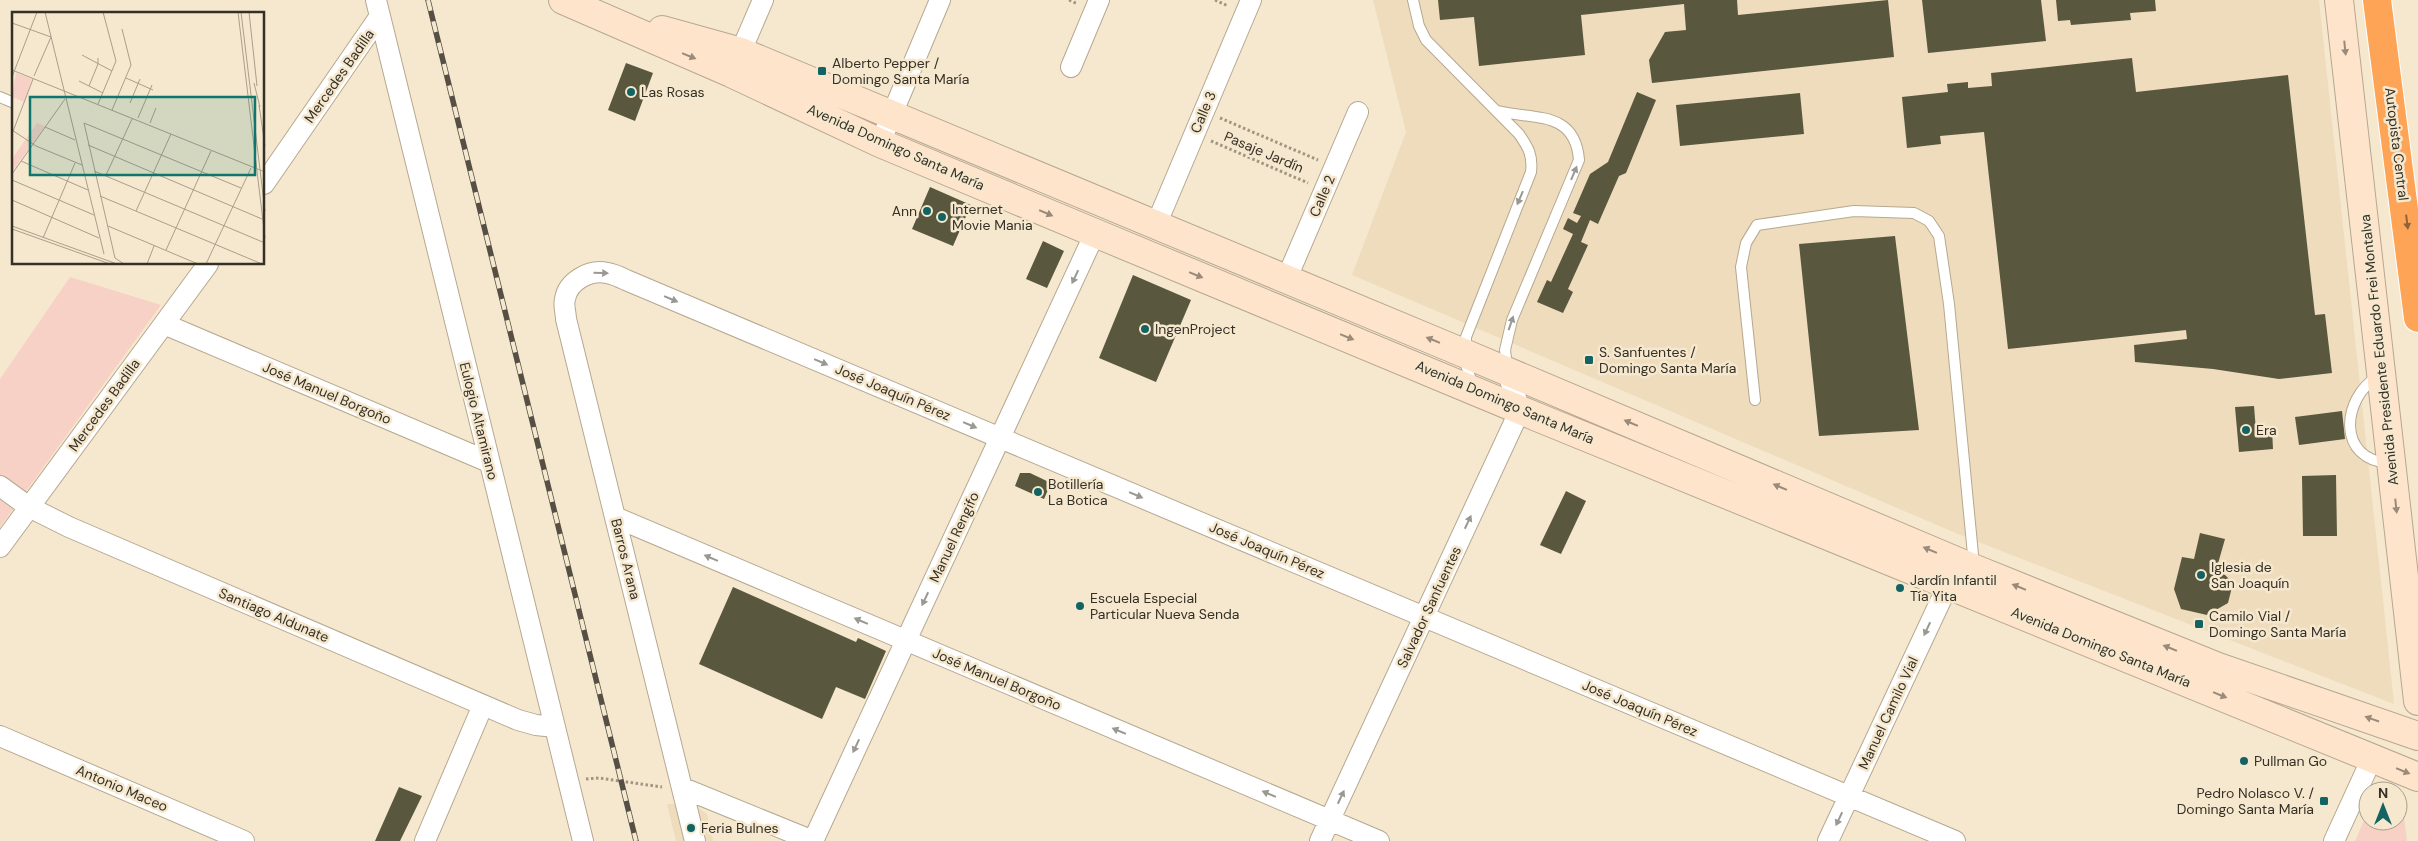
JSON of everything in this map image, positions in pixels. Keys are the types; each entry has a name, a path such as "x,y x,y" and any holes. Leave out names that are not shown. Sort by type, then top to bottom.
{"highway":[{"name":"Autopista Central","path":"2377,0 2418,318"}],"main road":[{"name":"Avenida Domingo Santa María","path":"563,0 597,14 892,116 1507,371 1975,569 2218,667 2418,736"},
{"name":"Avenida Presidente Eduardo Frei Montalva","path":"2339,0 2418,700"},
{"name":"Avenida Domingo Santa María","path":"736,62 880,143 1474,389 1520,410 2418,777"},
{"path":"1948,585 1960,575 1975,569"}],"street":[{"path":"736,62 763,0"},
{"path":"880,143 940,0"},
{"path":"1071,67 1099,0"},
{"name":"Calle 3","path":"1156,225 1251,0"},
{"name":"Mercedes Badilla","path":"265,182 378,8"},
{"name":"Eulogio Altamirano","path":"378,8 583,841"},
{"name":"Calle 2","path":"1286,280 1358,112"},
{"name":"Manuel Rengifo","path":"813,841 1095,233"},
{"name":"Mercedes Badilla","path":"0,547 207,265"},
{"name":"José Joaquín Pérez","path":"576,280 596,272 606,272 626,280 1955,841"},
{"name":"Barros Arana","path":"576,280 569,288 564,300 566,319 695,841"},
{"name":"José Manuel Borgoño","path":"164,324 490,462"},
{"path":"1507,371 1520,410"},
{"name":"Salvador Sanfuentes","path":"1320,841 1520,410"},
{"name":"Santiago Aldunate","path":"0,486 29,507 69,527 483,705 527,723 555,727"},
{"name":"José Manuel Borgoño","path":"615,517 1379,841"},
{"name":"Manuel Camilo Vial","path":"1828,841 1948,585"},
{"path":"425,841 483,705"},
{"name":"Antonio Maceo","path":"0,736 244,841"},
{"path":"2334,841 2372,758"},
{"path":"683,788 813,841"}],"lane":[{"path":"1413,0 1426,40 1519,134 1529,148 1533,159 1532,172 1468,330 1466,354 1469,378 1474,389"},
{"path":"0,97 12,102"},
{"path":"1498,111 1544,117 1556,121 1570,132 1578,147 1579,160 1512,320 1505,350 1507,371"},
{"path":"1755,400 1741,267 1746,243 1757,225 1854,211 1914,213 1929,221 1939,236 1949,304 1975,569"},
{"path":"2381,374 2366,385 2355,400 2349,420 2350,430 2356,447 2363,454 2372,459 2391,463"}],"path":[{"name":"Pasaje Jardín","path":"1204,111 1334,166"},
{"name":"Pasaje Jardín","path":"1194,134 1325,190"},
{"path":"568,780 599,778 683,788"}],"shaded area":[{"path":"1373,0 2319,0 2394,704 1958,534 1352,275 1406,132"},
{"path":"70,277 161,305 0,527 0,379"},
{"name":"Feria Bulnes","path":"667,804 693,804 707,814 713,841 676,841"},
{"path":"2359,831 2406,831 2407,841 2355,841"}],"building":[{"path":"1438,0 1737,0 1738,15 1888,0 1894,57 1652,83 1649,60 1665,32 1686,30 1684,4 1581,15 1585,55 1479,66 1474,17 1440,20"},
{"path":"1922,0 2041,0 2046,41 1928,53"},
{"path":"2056,0 2155,0 2156,11 2130,13 2131,20 2071,25 2070,20 2058,21"},
{"path":"2132,58 2136,92 2288,75 2315,315 2325,314 2332,373 2279,379 2213,369 2135,362 2134,345 2187,339 2186,330 2008,349 1984,132 1940,136 1941,144 1907,148 1902,97 1948,92 1947,84 1968,82 1968,88 1992,86 1991,73"},
{"name":"Las Rosas","path":"626,63 653,73 635,121 608,110"},
{"path":"1637,92 1656,100 1626,173 1619,176 1598,224 1590,220 1581,242 1588,245 1568,289 1573,292 1563,313 1537,302 1547,280 1551,282 1573,234 1563,229 1568,218 1577,223 1581,216 1573,213 1590,174 1608,162"},
{"path":"1800,93 1804,134 1680,146 1676,105"},
{"path":"930,187 971,205 953,246 912,229"},
{"path":"1895,236 1919,430 1819,436 1799,244"},
{"path":"1043,241 1064,251 1047,288 1026,279"},
{"name":"IngenProject","path":"1133,275 1191,300 1156,382 1099,358"},
{"name":"Era","path":"2254,406 2256,431 2272,429 2273,449 2239,452 2235,407"},
{"path":"2342,411 2345,439 2299,445 2295,417"},
{"name":"Botillería La Botica","path":"1020,473 1030,473 1051,483 1044,499 1015,486"},
{"path":"2336,475 2337,536 2303,536 2302,476"},
{"path":"1566,491 1586,501 1561,554 1540,545"},
{"name":"Iglesia de San Joaquín","path":"2200,533 2225,539 2217,567 2233,583 2228,603 2207,615 2181,609 2174,589 2182,557 2194,559"},
{"path":"733,587 856,642 858,638 886,651 865,699 836,687 822,719 699,664"},
{"path":"399,787 422,796 400,841 375,841"}],"railway":[{"path":"428,0 636,841"}],"place":[{"name":"Alberto Pepper / Domingo Santa María","path":"822,71"},
{"name":"Las Rosas","path":"631,92"},
{"name":"Ann","path":"927,211"},
{"name":"Internet Movie Mania","path":"942,217"},
{"name":"IngenProject","path":"1145,329"},
{"name":"S. Sanfuentes / Domingo Santa María","path":"1589,360"},
{"name":"Era","path":"2246,430"},
{"name":"Botillería La Botica","path":"1038,492"},
{"name":"Iglesia de San Joaquín","path":"2201,575"},
{"name":"Jardín Infantil Tía Yita","path":"1900,588"},
{"name":"Escuela Especial Particular Nueva Senda","path":"1080,606"},
{"name":"Camilo Vial / Domingo Santa María","path":"2199,624"},
{"name":"Pullman Go","path":"2244,761"},
{"name":"Pedro Nolasco V. / Domingo Santa María","path":"2324,801"},
{"name":"Feria Bulnes","path":"691,828"}]}
